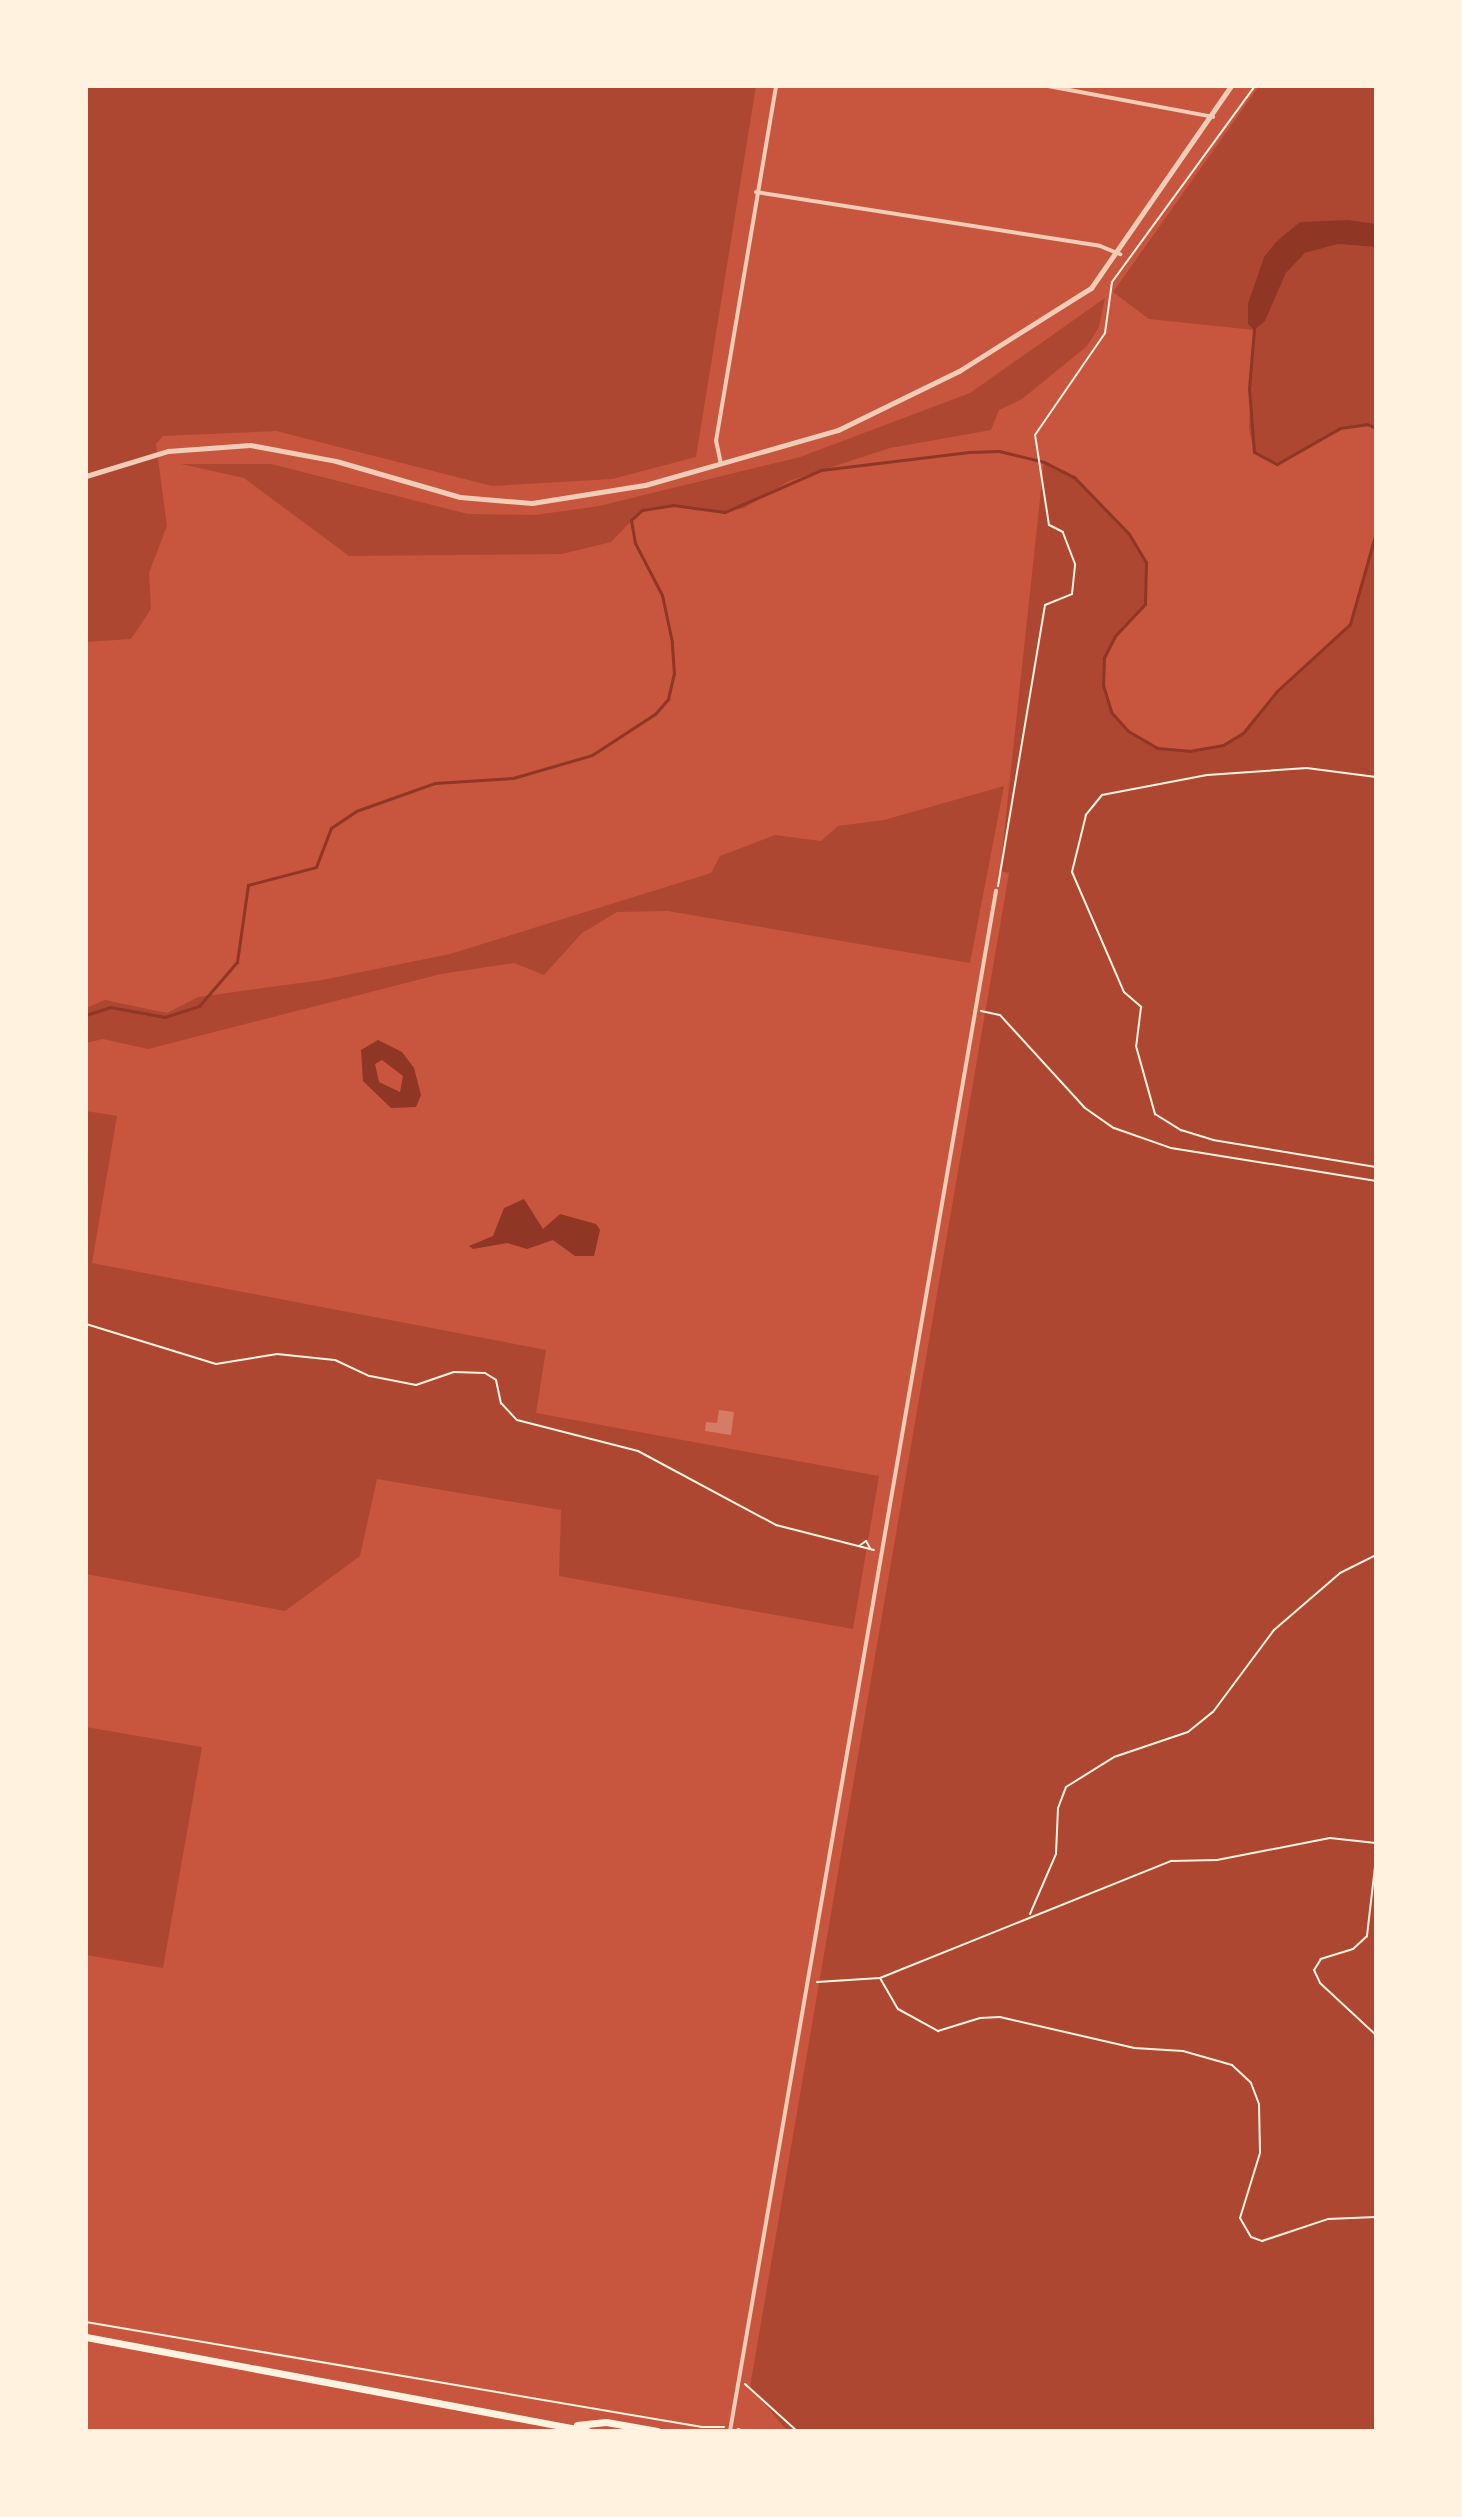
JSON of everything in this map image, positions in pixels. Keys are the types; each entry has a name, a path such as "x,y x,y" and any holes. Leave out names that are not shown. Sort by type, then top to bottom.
{"main road":[{"path":"86,2337 575,2425 588,2431"},
{"path":"575,2425 606,2422 657,2431"}],"street":[{"path":"721,464 716,441 776,86"},
{"path":"1048,86 1213,117"},
{"path":"86,476 168,451 250,445 322,458 460,497 532,503 606,493 838,430 959,371 1091,288 1120,254 1231,86"},
{"path":"756,192 1100,246 1120,254"},
{"path":"730,2431 996,891"}],"path":[{"path":"996,891 1045,605 1072,594 1075,564 1063,532 1049,525 1035,435 1105,333 1112,282 1255,86"},
{"path":"1376,777 1307,768 1207,775 1102,795 1086,815 1072,872 1124,992 1141,1007 1136,1046 1155,1114 1213,1140 1376,1167"},
{"path":"976,1011 1000,1015 1085,1108 1114,1128 1171,1148 1376,1181"},
{"path":"86,1324 216,1364 277,1354 335,1360 370,1376 416,1385 454,1372 485,1373 496,1380 501,1403 517,1420 638,1451 776,1525 882,1552"},
{"path":"859,1546 866,1541 870,1549"},
{"path":"1030,1915 1056,1854 1058,1808 1066,1787 1114,1757 1188,1732 1213,1712 1274,1630 1340,1573 1376,1555"},
{"path":"808,1980 834,1984 835,1979 880,1978 1030,1915 1171,1861 1217,1860 1330,1838 1376,1843"},
{"path":"1376,1858 1367,1936 1353,1949 1321,1959 1314,1970 1320,1983 1376,2035"},
{"path":"880,1978 898,2009 938,2031 980,2018 1000,2017 1134,2048 1183,2051 1232,2065 1251,2083 1259,2104 1260,2153 1240,2218 1251,2237 1262,2241 1328,2219 1376,2217"},
{"path":"86,2322 717,2426"},
{"path":"739,2377 797,2431"}],"shaded area":[{"path":"86,86 756,86 696,457 612,479 492,486 276,431 163,436 156,444 167,526 149,573 151,609 131,639 86,642"},
{"path":"1259,86 1376,86 1376,224 1300,222 1264,257 1248,303 1265,321 1286,273 1305,253 1338,244 1376,247 1376,428 1367,424 1340,428 1277,464 1254,452 1249,428 1254,330 1149,319 1113,292"},
{"path":"1348,220 1376,224 1376,247 1338,244 1305,253 1286,273 1265,321 1254,330 1248,324 1248,303 1264,257 1276,242 1300,222"},
{"path":"1105,298 1099,327 1087,346 1022,399 999,410 991,430 890,448 789,481 744,508 725,512 673,505 642,510 611,542 562,554 349,556 244,478 181,464 271,464 468,514 535,515 599,506 800,457 970,393"},
{"path":"1044,462 1074,477 1129,534 1146,562 1145,604 1115,636 1104,658 1103,685 1111,712 1128,731 1157,748 1189,751 1223,745 1243,733 1277,691 1350,624 1376,532 1376,2431 794,2431 784,2427 750,2387 1009,873 1000,871"},
{"path":"1004,786 970,963 668,911 617,912 582,933 544,975 514,963 441,974 148,1049 103,1039 86,1043 86,1008 105,1000 167,1013 198,997 322,980 450,954 711,873 720,856 775,835 821,841 838,826 884,820"},
{"path":"378,1040 402,1052 414,1068 421,1095 416,1107 391,1108 363,1081 361,1050","holes":["382,1060 403,1076 400,1092 379,1082 375,1064"]},
{"path":"86,1111 117,1116 92,1263 546,1350 536,1413 879,1476 853,1629 559,1576 561,1510 377,1479 360,1556 285,1611 86,1574"},
{"path":"524,1199 543,1229 560,1214 596,1224 600,1230 594,1256 575,1256 553,1240 527,1249 507,1243 473,1249 469,1246 493,1236 504,1208"},
{"path":"86,1727 202,1747 163,1968 86,1955"}],"building":[{"path":"719,1410 734,1412 731,1435 705,1431 706,1422 717,1423"}],"waterway":[{"path":"1254,329 1249,388 1254,452 1277,464 1340,428 1367,424 1376,428"},
{"path":"86,1015 110,1007 165,1017 199,1006 237,962 248,885 316,867 331,828 356,811 435,783 513,778 592,755 655,714 668,699 674,674 672,642 662,595 635,543 631,520 642,510 673,505 725,512 821,470 969,452 999,451 1044,462 1074,477 1129,534 1146,562 1145,604 1115,636 1104,658 1103,685 1111,712 1128,731 1157,748 1189,751 1223,745 1243,733 1277,691 1350,624 1376,532"}]}
